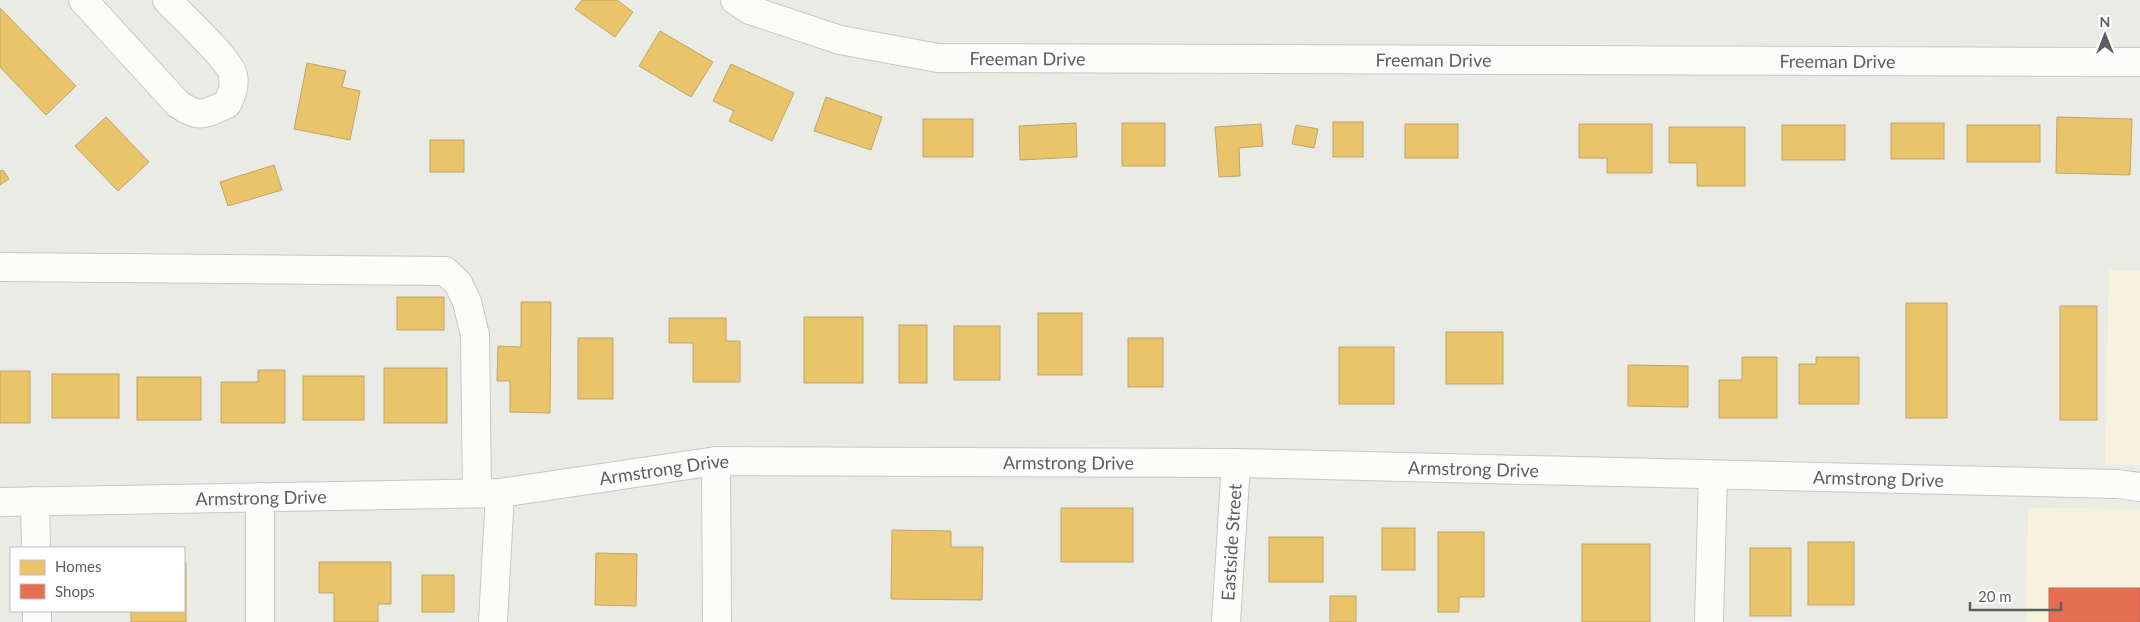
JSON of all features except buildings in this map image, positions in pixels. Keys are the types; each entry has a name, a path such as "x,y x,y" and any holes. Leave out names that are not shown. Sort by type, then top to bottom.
{"street":[{"path":"83,0 178,104 193,115 203,115 227,104 233,90 233,73 224,59 166,0"},
{"name":"Freeman Drive","path":"735,0 750,10 840,40 938,58 2140,62"},
{"path":"0,267 445,272 458,283 467,302 475,334 488,494 494,622"},
{"path":"716,461 717,622"},
{"name":"Armstrong Drive","path":"0,502 488,494 716,461 1236,463 2117,484 2140,487"},
{"name":"Eastside Street","path":"1226,622 1236,463"},
{"path":"1709,622 1713,475"},
{"path":"260,497 260,622"},
{"path":"35,501 36,547"}],"shaded area":[{"path":"2109,270 2140,271 2140,465 2105,464"},
{"path":"2028,508 2140,509 2140,622 2026,622"}]}
